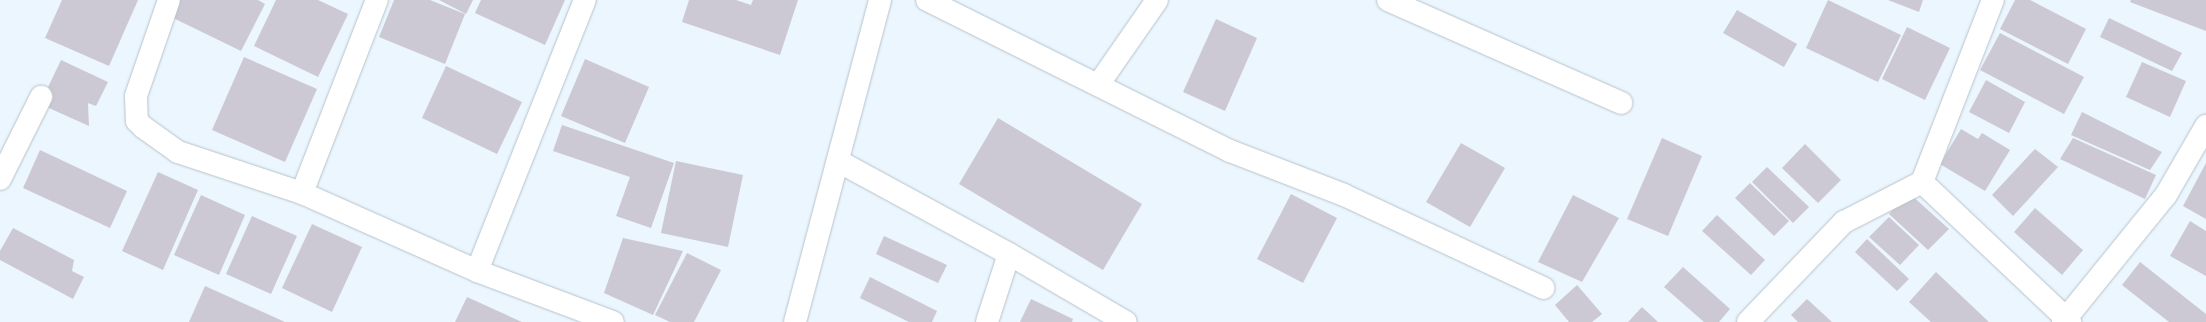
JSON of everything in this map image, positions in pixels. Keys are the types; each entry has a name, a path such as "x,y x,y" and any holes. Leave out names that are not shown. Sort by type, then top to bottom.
{"main road":[{"path":"169,0 136,96 137,121 178,152 302,193 477,271 613,322"},
{"path":"302,193 377,0"},
{"path":"477,271 585,0"},
{"path":"795,322 880,0"},
{"path":"927,0 1230,151 1344,195 1543,288"},
{"path":"1098,85 1157,0"},
{"path":"1388,0 1621,103"},
{"path":"1748,322 1844,222 1922,182 1993,0"},
{"path":"0,179 41,97"},
{"path":"1922,182 2066,321 2166,195 2206,126"},
{"path":"838,161 1009,254 1126,322"},
{"path":"987,322 1009,254"}],"building":[{"path":"62,0 138,0 109,66 45,38"},
{"path":"174,0 258,0 265,4 241,51 167,15"},
{"path":"276,0 318,0 348,14 318,77 254,46"},
{"path":"394,0 430,0 465,14 445,64 379,37"},
{"path":"439,0 473,0 466,14"},
{"path":"481,0 565,0 545,45 475,13"},
{"path":"689,0 736,0 751,5 753,0 798,0 780,55 682,22"},
{"path":"1828,0 1901,35 1878,82 1806,48"},
{"path":"1888,0 1923,0 1919,12"},
{"path":"2015,0 2030,0 2086,29 2068,64 2000,29"},
{"path":"2131,0 2206,0 2206,31 2130,2"},
{"path":"1737,10 1797,44 1784,67 1723,33"},
{"path":"2109,18 2182,53 2172,71 2100,37"},
{"path":"1216,19 1257,38 1225,111 1183,92"},
{"path":"1907,27 1950,48 1925,100 1882,79"},
{"path":"2000,33 2084,77 2064,114 1980,70"},
{"path":"244,57 317,89 285,162 212,130"},
{"path":"585,59 649,87 625,143 561,116"},
{"path":"61,60 108,82 96,106 88,103 89,126 40,104"},
{"path":"2142,62 2186,81 2170,117 2126,97"},
{"path":"446,66 522,102 497,154 422,118"},
{"path":"1986,80 2025,102 2009,133 1969,112"},
{"path":"2082,112 2162,152 2150,170 2071,135"},
{"path":"998,118 1142,204 1103,270 959,184"},
{"path":"562,125 674,163 651,228 616,216 630,177 553,151"},
{"path":"1961,129 1978,139 1982,133 2010,150 1985,191 1940,164"},
{"path":"1662,138 1702,156 1668,236 1627,219"},
{"path":"2073,138 2156,175 2145,199 2060,159"},
{"path":"1461,143 1505,168 1470,227 1426,202"},
{"path":"1805,144 1841,180 1818,203 1782,168"},
{"path":"2035,149 2058,167 2013,216 1992,195"},
{"path":"40,150 127,191 110,228 23,188"},
{"path":"676,161 743,175 728,247 661,233"},
{"path":"2206,163 2206,219 2183,206"},
{"path":"1767,167 1809,207 1793,223 1752,182"},
{"path":"158,172 198,190 163,270 122,251"},
{"path":"1750,183 1789,221 1774,236 1735,198"},
{"path":"1909,193 1949,229 1928,250 1889,214"},
{"path":"1291,194 1337,218 1303,283 1257,259"},
{"path":"201,195 245,215 219,275 174,255"},
{"path":"1573,195 1619,218 1582,282 1538,262"},
{"path":"2035,208 2083,250 2062,275 2014,232"},
{"path":"1717,215 1765,260 1751,275 1702,231"},
{"path":"252,216 297,236 271,294 226,274"},
{"path":"1889,217 1919,245 1900,265 1869,237"},
{"path":"2190,221 2206,231 2206,276 2170,256"},
{"path":"312,224 362,247 332,312 282,288"},
{"path":"13,228 74,260 72,271 84,277 73,299 0,260 0,251"},
{"path":"884,236 947,265 938,283 876,254"},
{"path":"623,238 683,251 653,315 604,293"},
{"path":"1867,239 1909,279 1897,291 1855,252"},
{"path":"687,253 721,270 694,322 670,322 655,315"},
{"path":"2140,262 2206,314 2206,322 2169,322 2122,285"},
{"path":"1683,267 1730,309 1719,322 1704,322 1664,287"},
{"path":"1936,272 1989,322 1931,322 1909,302"},
{"path":"870,277 937,311 932,322 909,322 860,298"},
{"path":"1577,285 1602,314 1592,322 1569,322 1555,305"},
{"path":"205,286 285,322 189,322"},
{"path":"467,297 522,322 455,322"},
{"path":"1031,299 1073,319 1072,322 1020,322"},
{"path":"1807,299 1832,322 1798,322 1791,315"},
{"path":"1642,307 1658,322 1628,322"}]}
